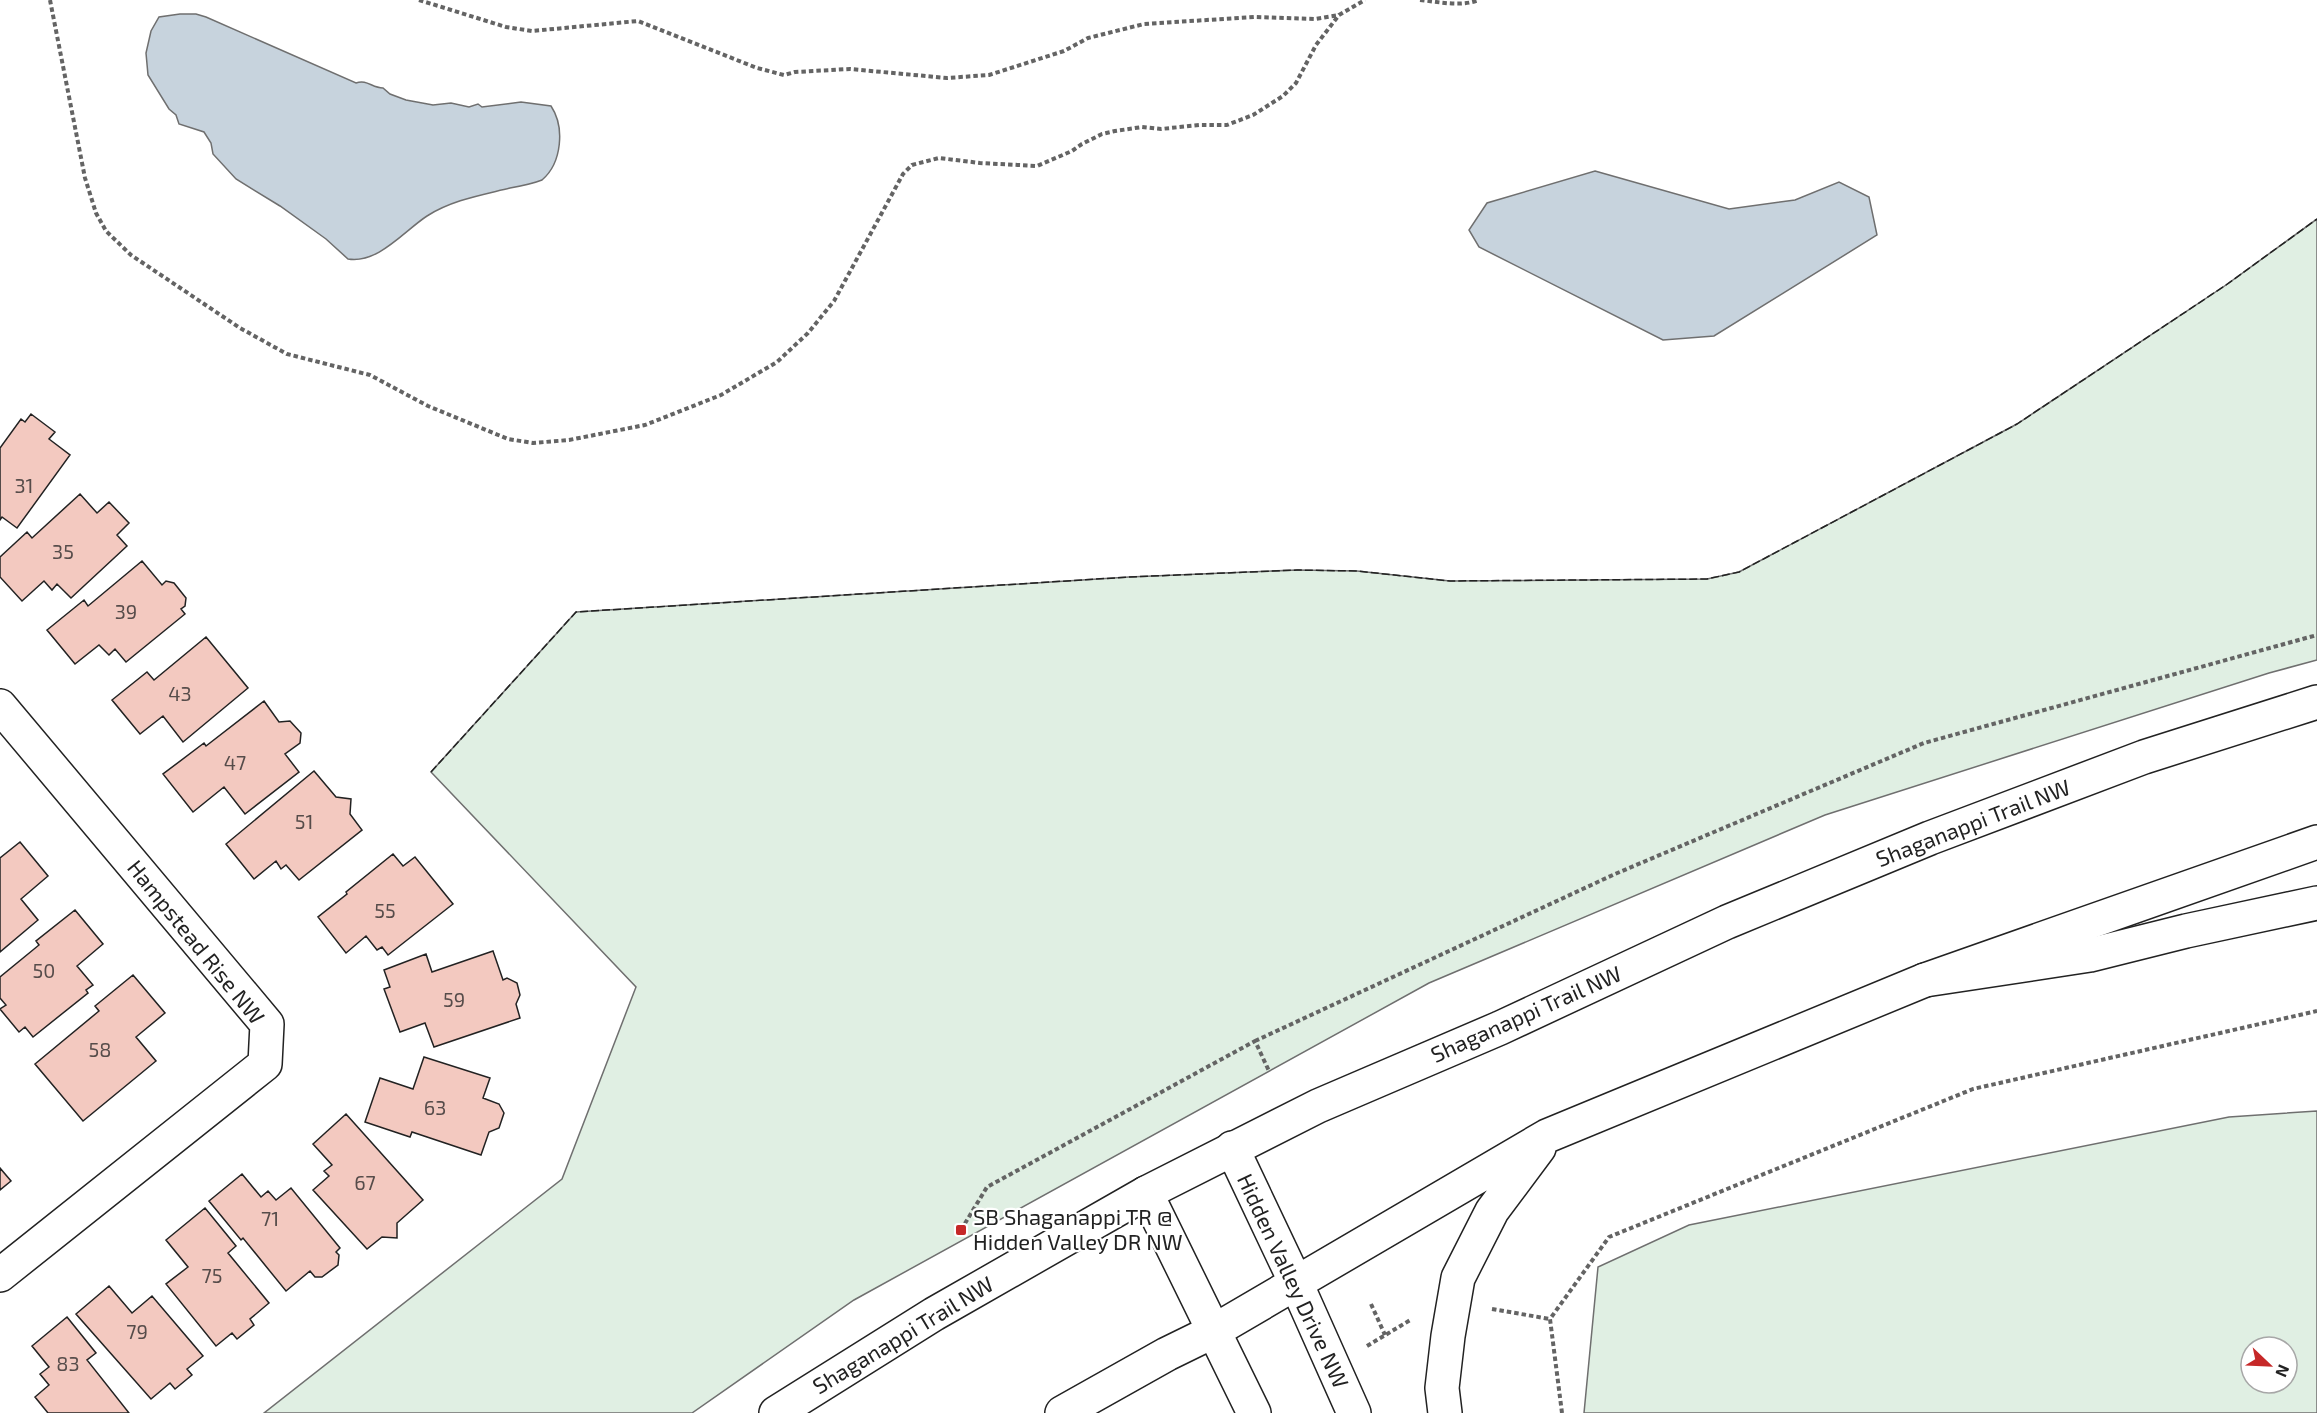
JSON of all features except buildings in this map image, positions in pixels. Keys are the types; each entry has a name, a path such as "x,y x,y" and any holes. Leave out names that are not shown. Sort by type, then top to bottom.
{"main road":[{"name":"Shaganappi Trail NW","path":"776,1413 934,1314 1146,1193 1318,1106 1500,1028 1738,917 1930,838 2144,757 2317,702"},
{"name":"Hampstead Rise NW","path":"0,706 267,1024 265,1064 0,1275"},
{"path":"1062,1413 1167,1354 1214,1331 1547,1136 1924,980 2317,842"},
{"path":"1924,980 2090,955 2186,931 2317,903"},
{"path":"1445,1413 1442,1388 1458,1278 1492,1211 1547,1136"},
{"name":"Hidden Valley Drive NW","path":"1232,1148 1354,1413"},
{"path":"1146,1193 1254,1413"}],"path":[{"path":"50,0 85,178 96,213 106,231 131,255 240,328 287,354 370,375 428,406 508,439 532,443 569,440 645,425 721,395 777,362 808,333 834,301 903,174 912,165 939,158 1037,166 1072,152 1082,144 1108,133 1142,128 1227,125 1253,115 1283,96 1296,83 1316,45 1340,15 1365,0"},
{"path":"419,0 506,27 532,31 638,21 757,68 784,75 795,72 850,69 947,78 989,75 1064,51 1088,38 1144,24 1254,17 1315,19 1340,15"},
{"path":"1420,0 1469,4 1479,0"},
{"path":"961,1230 987,1187 1255,1041 1615,874 1924,743 2317,635"},
{"path":"1562,1413 1550,1319 1609,1237 1973,1089 2317,1011"},
{"path":"1255,1041 1269,1071"},
{"path":"1371,1304 1385,1335"},
{"path":"1491,1308 1550,1319"},
{"path":"1361,1349 1415,1317"}],"green space":[{"path":"2317,219 2317,660 2269,673 1825,815 1429,983 854,1300 692,1413 264,1413 562,1179 636,987 431,772 576,612 1129,577 1297,570 1357,571 1450,581 1707,579 1739,572 2017,424 2226,285"},
{"path":"2317,1111 2317,1413 1584,1413 1598,1267 1689,1225 2229,1117"}],"shaded area":[{"path":"196,14 206,17 356,83 363,82 383,88 390,94 406,100 433,105 451,103 469,107 478,104 482,107 521,102 551,106 560,134 554,164 542,180 457,202 437,210 380,252 359,259 348,259 326,239 280,206 236,179 213,154 211,143 204,132 179,124 176,115 169,109 148,75 146,53 151,31 159,17"},
{"path":"1595,171 1729,209 1795,200 1839,182 1869,197 1877,235 1714,336 1663,340 1479,247 1469,230 1487,203"}],"fence":[{"path":"431,772 576,612 1129,577 1297,570 1357,571 1450,581 1707,579 1739,572 2017,424 2226,285 2317,219"}],"place":[{"name":"SB Shaganappi TR @ Hidden Valley DR NW","path":"961,1230"}]}
